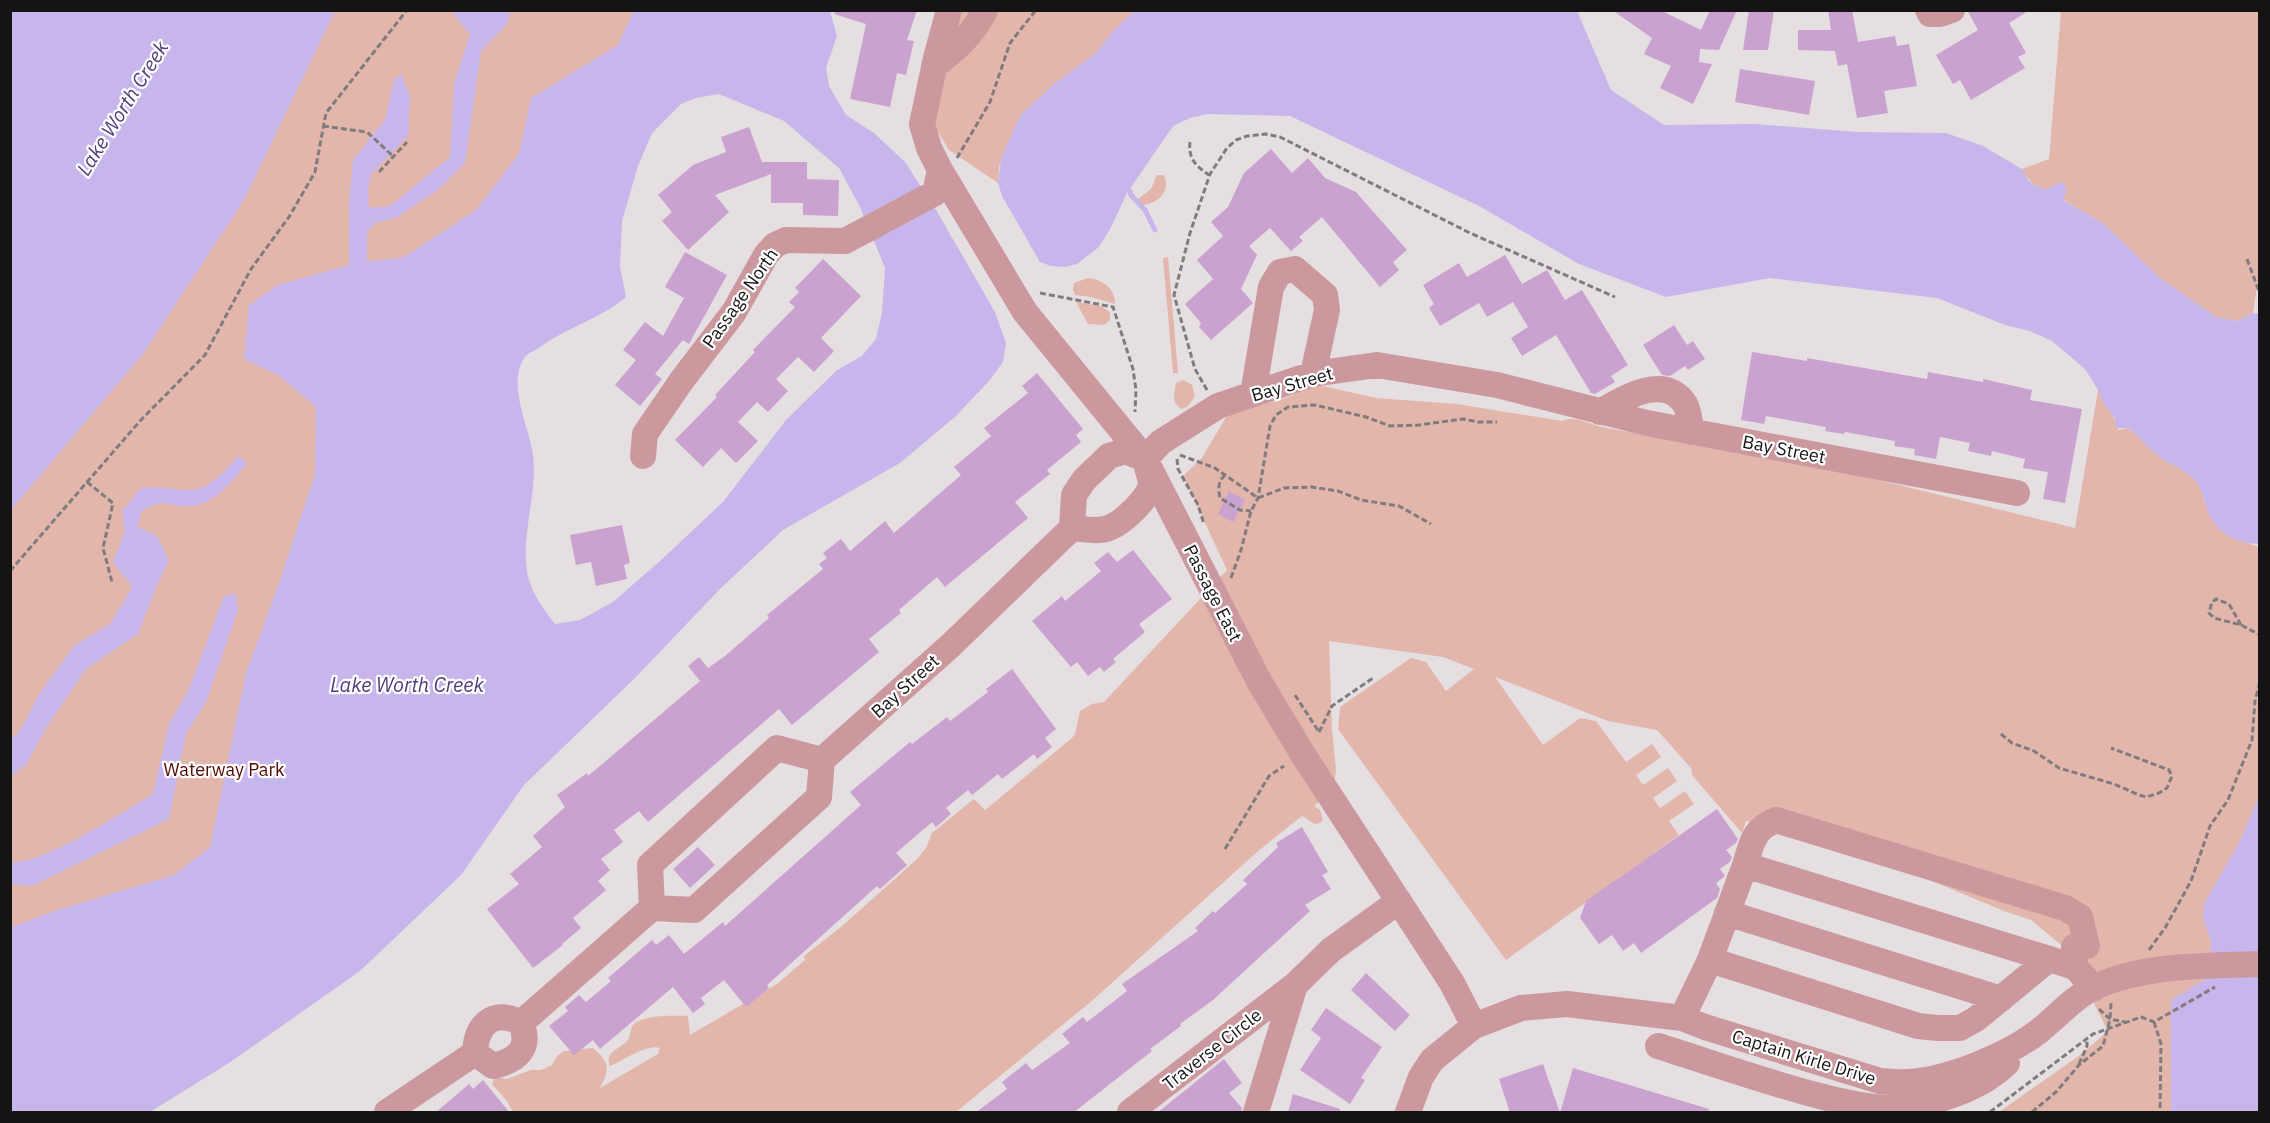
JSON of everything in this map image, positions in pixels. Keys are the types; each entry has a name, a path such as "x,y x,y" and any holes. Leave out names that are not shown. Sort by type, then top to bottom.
{"street":[{"name":"Passage East","path":"949,10 922,124 929,148 1025,312 1153,451 1260,683 1302,753 1452,983 1474,1026"},
{"path":"934,66 963,43 979,23 985,10"},
{"path":"1928,10 1930,14 1940,14 1952,10"},
{"name":"Passage North","path":"643,456 645,434 682,380 734,312 766,255 775,245 786,240 845,241 946,176"},
{"path":"1253,394 1271,287 1280,272 1295,269 1325,295 1328,310 1313,374"},
{"name":"Bay Street","path":"1153,451 1218,406 1313,374 1377,365 1497,385 1600,412 1692,432 2017,493"},
{"path":"1600,412 1636,393 1656,388 1669,391 1685,404 1692,432"},
{"path":"1125,451 1153,451 1151,483 1147,497 1111,528 1098,530 1072,528 1074,495 1084,480 1109,456 1125,451"},
{"name":"Bay Street","path":"822,759 950,646 1072,528"},
{"path":"521,1023 652,908 694,910 819,797 822,759 777,748 650,865 652,908"},
{"path":"1682,1018 1710,960 1753,841 1762,825 1776,820 2065,908 2080,917 2087,946 2074,947 2075,967"},
{"path":"1745,865 2075,967 2095,988"},
{"name":"Traverse Circle","path":"1130,1113 1295,985 1331,950 1399,901"},
{"path":"1727,913 2001,999"},
{"path":"1710,960 1918,1026 1960,1028 1976,1019 2049,959"},
{"name":"Captain Kirle Drive","path":"1408,1113 1421,1077 1432,1060 1474,1026 1521,1008 1567,1004 1682,1018 1880,1081 1908,1082 1947,1074 1985,1062 2037,1033 2095,988 2139,972 2259,964"},
{"name":"Traverse Circle","path":"1256,1113 1295,985"},
{"path":"510,1017 521,1023 525,1032 524,1043 519,1055 510,1062 493,1066 475,1053 475,1040 481,1028 495,1018 510,1017"},
{"path":"1658,1046 1787,1088 1831,1099 1875,1107 1906,1106 1946,1097 1974,1086 1999,1071 2037,1033"},
{"path":"387,1113 475,1053"}],"path":[{"path":"10,571 140,421 205,356 251,268 289,217 315,172 326,113 407,10"},
{"path":"946,176 990,102 1010,43 1036,10"},
{"path":"323,126 367,132 393,156"},
{"path":"1218,406 1195,369 1174,296 1190,233 1209,175 1223,153 1236,140 1246,136 1266,134 1280,137 1470,234 1615,297"},
{"path":"379,172 407,142"},
{"path":"1190,142 1189,154 1192,161 1209,175"},
{"path":"2247,259 2259,294"},
{"path":"1038,293 1113,307 1132,369 1136,390 1134,411 1153,451 1178,454 1215,468 1258,498"},
{"path":"1229,582 1241,550 1251,511 1258,498 1270,426 1276,415 1288,407 1315,405 1366,417 1390,426 1419,425 1462,419 1497,422"},
{"path":"1225,475 1219,484 1220,498 1240,510 1251,511"},
{"path":"87,482 113,503 103,548 112,582"},
{"path":"1258,498 1284,488 1312,487 1338,492 1360,500 1399,506 1431,524"},
{"path":"2241,625 2229,604 2216,599 2212,602 2209,613 2214,618 2241,625 2259,635"},
{"path":"2139,972 2150,947 2165,928 2191,880 2210,826 2228,800 2252,740 2259,681"},
{"path":"1294,694 1319,732"},
{"path":"2001,734 2012,743 2034,751 2059,768 2114,784 2139,795 2153,796 2167,788 2172,776 2169,770 2111,748"},
{"path":"2154,1022 2218,986"},
{"path":"2095,988 2110,1019"},
{"path":"2032,1113 2056,1092 2079,1065 2103,1046 2110,1019 2095,988"},
{"path":"1990,1113 2093,1034 2141,1017 2154,1022"},
{"path":"2110,1019 2126,1023"},
{"path":"2154,1022 2161,1044 2160,1113"},
{"path":"2079,1065 2087,1046 2087,1038"}],"green space":[{"name":"Waterway Park","path":"323,11 650,11 413,291 442,865 11,1112 10,486"},
{"path":"957,11 1135,11 1113,31 1096,53 1054,84 1020,116 999,166 998,183 949,150 927,114"},
{"path":"2061,11 2259,11 2260,267 2253,313 2237,321 2216,317 2160,278 2104,224 2062,199 2066,193 2066,186 2060,182 2046,190 2034,184 2024,173 2022,169 2049,159"},
{"path":"1157,175 1164,175 1166,187 1164,193 1156,201 1138,205 1137,200 1151,189"},
{"path":"1168,257 1178,373 1173,373 1163,258"},
{"path":"1088,278 1107,286 1113,293 1115,304 1075,295 1074,283"},
{"path":"1076,302 1101,306 1110,312 1110,320 1104,325 1088,324"},
{"path":"1183,380 1192,385 1195,396 1188,406 1182,409 1176,404 1174,394 1176,383"},
{"path":"1318,385 1376,398 1457,404 1562,421 1577,419 1602,427 1850,473 2075,528 2098,390 2119,430 2128,428 2144,440 2152,451 2187,473 2195,480 2201,489 2204,501 2231,537 2259,547 2259,796 2241,839 2203,916 2211,942 2210,977 2171,1000 2171,1112 1999,1112 2080,1055 2108,1031 2066,949 2031,920 2004,911 1776,816 1757,823 1746,821 1742,833 1692,775 1691,768 1657,730 1608,721 1495,677 1543,745 1580,718 1596,721 1626,762 1652,744 1661,757 1636,775 1643,785 1668,768 1677,781 1653,798 1660,808 1685,791 1694,804 1669,821 1679,835 1506,960 1338,729 1340,707 1411,658 1426,662 1446,691 1474,669 1443,657 1329,641 1336,771 1333,790 1314,806 1320,810 1323,820 1315,824 1302,816 1257,852 1093,1000 956,1112 513,1112 507,1101 492,1084 495,1077 507,1079 531,1070 541,1070 552,1065 557,1056 564,1051 593,1048 603,1058 607,1067 600,1088 658,1054 660,1048 649,1048 610,1066 610,1054 628,1040 632,1027 637,1021 659,1016 688,1016 690,1035 777,984 805,960 804,956 841,927 917,859 926,848 932,833 974,799 985,810 1072,738 1080,711 1092,704 1104,702 1227,570 1183,476 1202,458 1229,412 1278,401"}],"water":[{"name":"Lake Worth Creek","path":"11,10 335,11 244,200 143,354 11,510"},
{"name":"Lake Worth Creek","path":"454,11 510,11 508,23 481,51 465,163 440,188 396,218 375,223 367,233 367,262 404,257 476,210 519,154 531,98 618,45 634,11 830,11 837,36 826,68 829,86 846,115 874,133 905,162 939,215 995,312 1006,343 1003,362 989,381 956,416 900,463 783,530 720,589 635,678 524,785 461,875 360,971 229,1063 150,1112 11,1112 11,927 57,910 174,875 210,847 246,673 315,474 316,407 278,375 244,359 249,305 278,285 349,265 349,202 353,160 385,120 394,80 401,74 410,96 408,136 371,174 368,190 369,208 390,206 450,157 454,84 470,34 455,16","holes":["719,94 784,121 839,168 860,207 885,268 882,312 876,339 862,356 837,370 786,420 723,502 660,561 613,602 580,620 555,624 538,599 527,572 526,542 534,469 531,443 518,392 520,367 530,353 606,311 626,297 620,267 622,221 638,166 652,133 681,104 696,98"]},
{"path":"1135,11 1577,11 1611,90 1664,125 1754,124 1857,132 1946,133 1983,146 2022,169 2028,180 2036,186 2046,190 2060,182 2066,186 2063,200 2104,224 2160,278 2216,317 2237,321 2253,313 2259,314 2259,544 2243,542 2229,536 2216,526 2194,479 2158,456 2129,428 2116,428 2115,418 2104,404 2085,369 2052,341 2030,331 2005,325 1937,298 1770,278 1666,297 1579,264 1479,206 1290,116 1207,114 1190,118 1173,126 1127,193 1099,247 1077,264 1065,267 1040,262 1002,196 998,183 1001,159 1020,116 1054,84 1096,53 1113,31"},
{"path":"238,456 247,463 217,496 192,506 162,503 142,511 137,526 157,536 169,560 138,634 85,670 45,730 26,765 11,776 11,739 19,732 40,693 74,646 111,623 132,587 113,562 125,531 122,511 141,488 193,490 206,486"},
{"path":"236,594 238,610 206,702 186,734 169,819 32,886 11,884 11,862 25,861 62,847 153,794 169,724 189,689 224,596"},
{"path":"2259,796 2259,1112 2171,1112 2171,1000 2210,977 2211,942 2203,916 2204,904 2241,839"}],"building":[{"path":"835,10 917,10 907,40 914,41 906,75 897,73 890,107 850,99 866,24 834,14"},
{"path":"1612,10 1660,10 1701,30 1710,10 1737,10 1719,50 1700,49 1699,62 1712,64 1693,104 1660,88 1671,66 1644,54 1652,38"},
{"path":"1749,10 1774,10 1768,50 1743,50"},
{"path":"1828,10 1852,10 1858,42 1895,36 1897,46 1909,44 1917,86 1884,91 1888,113 1857,118 1847,64 1838,66 1835,51 1798,50 1798,30 1831,30"},
{"path":"1967,10 2030,10 2009,23 2026,53 2018,57 2025,68 1971,100 1960,80 1953,84 1936,55 1978,30"},
{"path":"1740,69 1815,81 1809,115 1735,102"},
{"path":"749,127 762,162 807,162 807,179 839,180 838,216 803,215 803,203 771,203 771,174 715,195 729,212 688,250 662,221 672,212 658,195 693,165 726,152 721,137"},
{"path":"1271,149 1292,173 1308,158 1325,178 1356,192 1407,250 1393,262 1399,270 1380,287 1322,217 1299,237 1303,241 1291,251 1270,228 1249,246 1257,255 1241,289 1253,303 1211,340 1199,327 1201,323 1185,304 1213,279 1197,260 1223,236 1211,222 1228,207 1244,173"},
{"path":"685,252 727,275 689,344 683,340 655,374 662,379 640,406 615,385 636,360 623,350 645,322 663,336 684,298 665,287"},
{"path":"1505,255 1522,284 1547,270 1565,300 1582,290 1628,365 1611,376 1615,382 1595,394 1591,393 1556,335 1522,356 1511,338 1528,327 1513,302 1487,317 1479,303 1440,326 1429,308 1434,304 1423,285 1459,263 1467,277"},
{"path":"823,259 861,296 821,338 834,351 814,372 798,357 776,379 788,391 768,412 757,402 738,422 758,441 736,463 721,448 703,467 675,440 717,397 715,395 755,352 753,350 795,307 789,302 799,292 795,288"},
{"path":"1674,325 1687,345 1693,341 1705,359 1688,370 1685,366 1670,376 1662,375 1643,345"},
{"path":"1752,352 1807,361 1807,358 1927,379 1928,372 1983,382 1983,379 2032,390 2030,400 2082,409 2065,503 2043,499 2048,472 2023,468 2025,459 1992,451 1991,456 1968,451 1970,443 1940,437 1936,459 1914,455 1915,449 1894,446 1895,441 1845,432 1844,434 1825,431 1826,427 1766,416 1764,424 1741,420"},
{"path":"1037,373 1083,429 1076,435 1081,442 1047,470 1050,474 1015,502 1028,518 945,587 937,577 899,610 901,613 869,639 879,652 792,725 779,709 648,822 639,811 614,830 623,842 601,859 610,870 598,881 606,890 573,918 581,928 533,968 487,909 519,884 510,874 542,847 533,836 565,807 557,795 587,773 588,776 700,681 688,666 699,657 708,668 725,656 769,618 767,615 823,569 819,564 827,558 823,553 841,539 850,551 885,521 894,533 961,475 954,467 991,436 984,428 1028,393 1022,386"},
{"path":"1229,491 1245,500 1233,522 1218,514"},
{"path":"622,525 630,563 624,565 627,579 596,586 591,562 576,565 570,535"},
{"path":"1133,550 1172,599 1139,624 1145,632 1113,659 1116,662 1104,672 1100,667 1088,676 1077,662 1071,667 1032,621 1062,596 1065,601 1101,571 1094,563 1108,552 1117,562"},
{"path":"1012,669 1056,729 1045,738 1052,747 1037,759 1034,754 1002,779 998,774 972,795 968,790 946,808 951,814 936,827 932,822 896,853 907,865 880,889 877,886 767,985 769,988 746,1007 724,980 701,998 705,1004 693,1013 673,987 600,1049 593,1040 574,1055 549,1026 568,1011 565,1007 579,995 586,1002 611,981 608,978 652,940 656,945 669,935 684,954 723,922 725,926 861,805 850,792 910,742 912,744 947,717 950,721 988,692 986,689"},
{"path":"1717,809 1738,839 1726,850 1732,857 1730,862 1720,869 1725,876 1716,883 1720,889 1717,898 1641,953 1634,943 1623,951 1612,935 1599,944 1580,918 1586,901"},
{"path":"1302,827 1328,872 1322,875 1331,889 1305,905 1310,911 1213,1000 1180,1024 1181,1026 1150,1049 1152,1051 1073,1113 975,1113 1007,1089 1002,1082 1026,1063 1032,1070 1070,1043 1062,1034 1083,1017 1087,1022 1127,991 1122,984 1198,931 1195,928 1247,884 1243,880 1278,847 1276,843"},
{"path":"698,847 715,865 690,888 673,869"},
{"path":"1366,973 1410,1015 1395,1031 1351,990"},
{"path":"1326,1008 1382,1047 1361,1078 1365,1080 1350,1104 1300,1070 1321,1038 1311,1030"},
{"path":"1224,1059 1242,1083 1229,1093 1242,1108 1241,1113 1157,1113"},
{"path":"1543,1064 1560,1113 1510,1113 1499,1079"},
{"path":"1573,1068 1709,1109 1708,1113 1560,1113"},
{"path":"483,1080 510,1113 435,1113 469,1084 473,1089"},
{"path":"1293,1094 1340,1109 1340,1113 1288,1113"}],"waterway":[{"path":"1130,191 1145,210 1155,230"}]}
